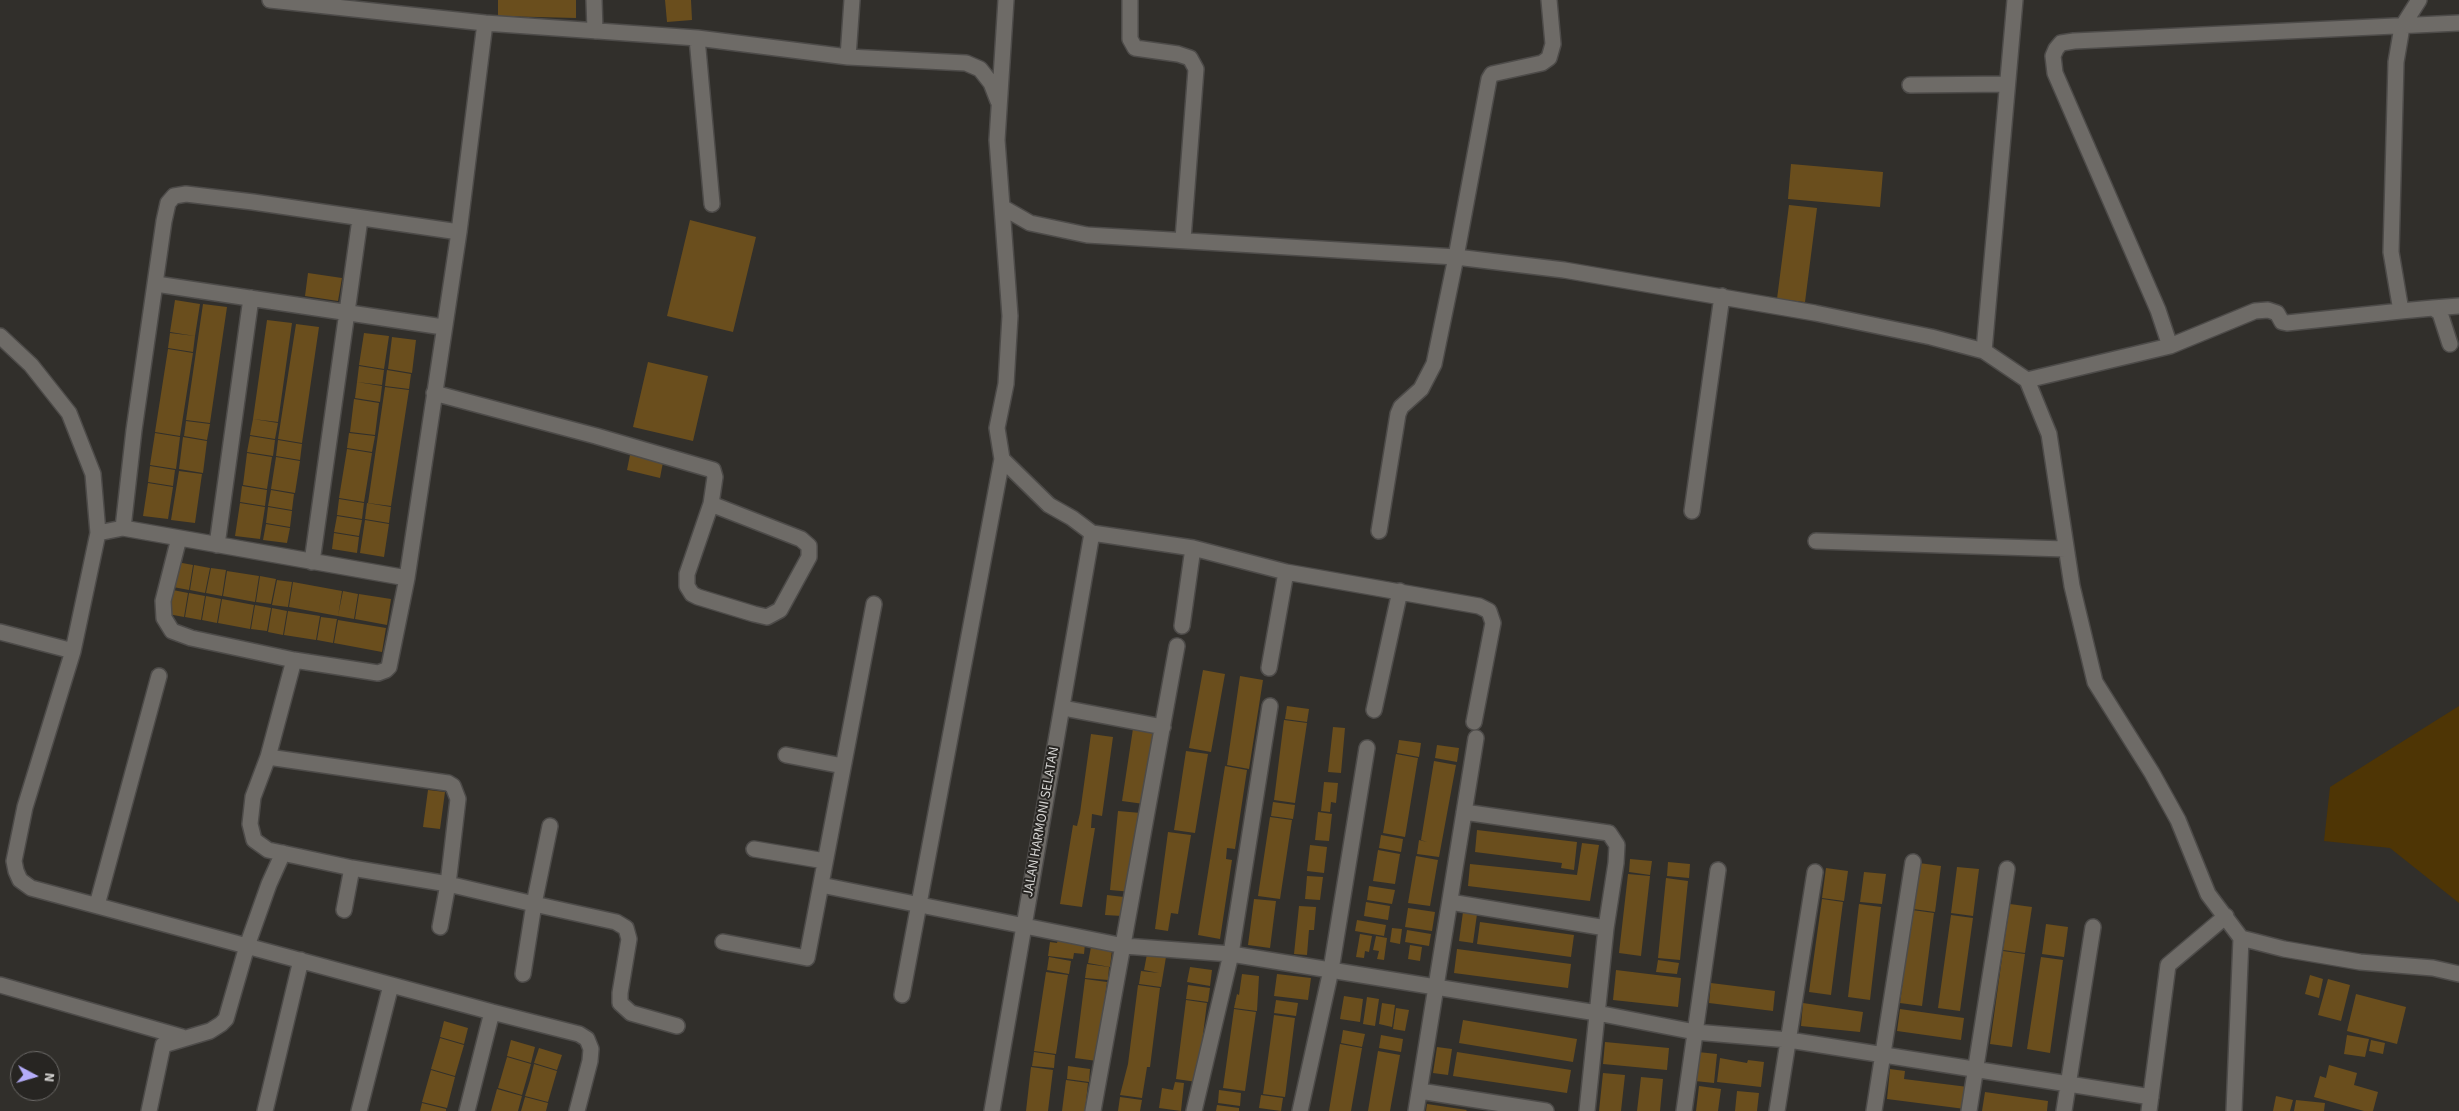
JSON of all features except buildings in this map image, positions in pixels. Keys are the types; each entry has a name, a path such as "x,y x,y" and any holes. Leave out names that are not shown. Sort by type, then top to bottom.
{"street":[{"path":"270,0 485,23 697,38 848,57 966,64 980,69 991,83 1000,106"},
{"path":"594,0 595,31"},
{"path":"848,57 852,0"},
{"path":"902,995 1002,459 997,428 1006,384 1010,316 997,140 1006,0"},
{"path":"1130,0 1130,39 1135,48 1178,54 1190,58 1196,69 1183,239"},
{"path":"1379,532 1398,414 1401,407 1421,389 1434,364 1456,258 1489,79 1492,74 1542,63 1549,58 1553,44 1549,0"},
{"path":"1984,351 2015,0"},
{"path":"2401,311 2391,252 2396,62 2402,27 2419,0"},
{"path":"179,538 163,601 164,618 172,631 190,638 294,660 378,673 386,670 389,666 407,578 443,327 459,232 485,23"},
{"path":"2170,346 2158,310 2055,73 2053,56 2056,49 2061,44 2074,41 2459,23"},
{"path":"697,38 712,204"},
{"path":"1910,85 2007,84"},
{"path":"124,528 134,430 164,221 168,203 174,196 186,194 459,232"},
{"path":"1002,207 1030,223 1072,232 1456,258 1564,270 1722,296 1931,337 1984,351 2027,380 2049,434 2065,549 2095,682 2152,773 2178,820 2208,894 2241,938 2234,1111"},
{"path":"312,562 360,219"},
{"path":"156,284 443,327"},
{"path":"1692,511 1722,296"},
{"path":"217,545 251,298"},
{"path":"2027,380 2170,346 2255,311 2268,310 2277,313 2282,322 2287,323 2459,306"},
{"path":"2433,308 2440,312 2450,344"},
{"path":"0,336 31,365 69,413 93,474 98,533 73,651 25,807 14,861 20,880 32,888 579,1034 587,1039 591,1049 590,1062 577,1111"},
{"path":"434,393 713,470 715,476 711,504 687,574 687,586 692,594 767,617 780,610 809,556 809,546 801,539 711,504"},
{"path":"1002,459 1049,504 1092,533 1192,548 1286,572 1479,606 1489,612 1493,623 1474,722"},
{"path":"98,533 124,528 407,578"},
{"name":"JALAN HARMONI SELATAN","path":"992,1111 1092,533"},
{"path":"1816,541 2065,549"},
{"path":"1182,626 1192,548"},
{"path":"1269,668 1286,572"},
{"path":"1374,710 1400,591"},
{"path":"723,942 807,958 874,604"},
{"path":"0,632 73,651"},
{"path":"1093,1111 1177,646"},
{"path":"294,660 268,757 253,797 250,824 254,840 260,846 352,868 448,884 616,922 626,928 629,939 620,1003 631,1013 676,1026"},
{"path":"96,905 159,676"},
{"path":"1194,1111 1231,954 1270,706"},
{"path":"1063,708 1163,727"},
{"path":"1416,1111 1476,738"},
{"path":"1300,1111 1332,970 1367,748"},
{"path":"786,756 843,766"},
{"path":"268,757 448,783 453,786 458,799 448,884 440,927"},
{"path":"1464,812 1609,834 1617,845 1606,928 1587,1111"},
{"path":"523,974 534,904 550,826"},
{"path":"754,849 825,861"},
{"path":"149,1111 161,1049 167,1042 216,1028 226,1018 247,946 269,884 283,853"},
{"path":"1874,1111 1913,862"},
{"path":"344,910 352,868"},
{"path":"1969,1111 2007,869"},
{"path":"1684,1111 1718,870"},
{"path":"1777,1111 1815,872"},
{"path":"821,885 1124,946 1231,954 1597,1013 1695,1032 1788,1040 1882,1054 2069,1084 2150,1104 2168,965 2226,916"},
{"path":"1450,902 1606,928"},
{"path":"2064,1111 2093,927"},
{"path":"2241,938 2284,949 2360,962 2433,968 2459,974"},
{"path":"264,1111 301,960"},
{"path":"0,985 186,1038"},
{"path":"359,1111 390,985"},
{"path":"467,1111 492,1012"},
{"path":"1420,1091 1546,1111"}],"shaded area":[{"path":"2459,706 2459,903 2390,848 2324,841 2330,787"}]}
